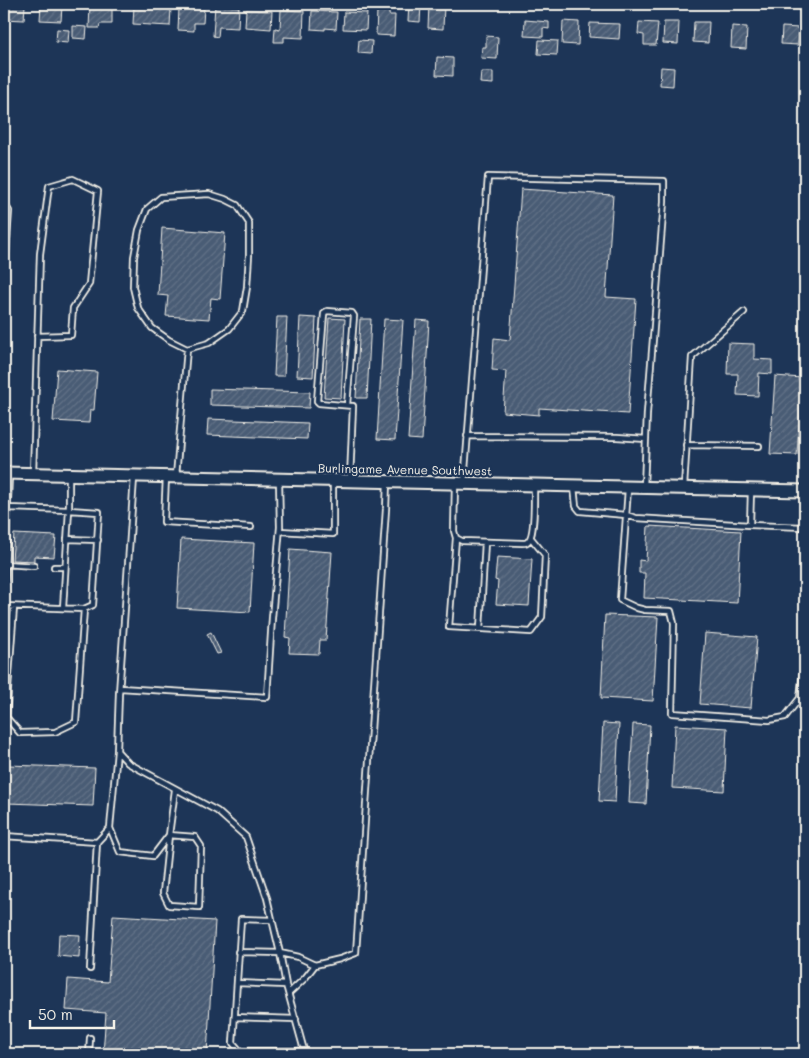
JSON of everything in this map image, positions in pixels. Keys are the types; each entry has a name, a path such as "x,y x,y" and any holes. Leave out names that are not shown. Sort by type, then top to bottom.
{"street":[{"name":"Burlingame Avenue Southwest","path":"6,473 805,491"}],"lane":[{"path":"531,538 545,555 542,617 532,632 449,627 456,538 454,531 459,484 468,436 488,177 664,181 644,488"},
{"path":"33,474 37,336 40,254 49,186 73,179 98,191 89,284 74,308 71,335 37,336"},
{"path":"209,194 237,205 249,223 247,287 243,312 229,330 209,343 187,349 169,340 152,328 138,308 133,287 134,257 139,230 147,209 161,197 209,194"},
{"path":"4,203 9,211 4,284"},
{"path":"347,405 354,316 352,313 327,311 324,314 317,401 319,403 347,405 352,405 353,407 350,482"},
{"path":"684,488 692,357 744,312"},
{"path":"187,349 164,522 252,527"},
{"path":"468,436 617,437 646,439"},
{"path":"686,445 759,446"},
{"path":"4,598 8,508 6,473"},
{"path":"62,608 69,510 69,475"},
{"path":"134,476 117,751 110,828 120,852 153,856 169,835"},
{"path":"120,688 268,697 272,618 280,531 279,480"},
{"path":"280,531 333,534 333,481"},
{"path":"238,952 280,952 315,965 356,953 387,482"},
{"path":"456,538 462,541 527,542 531,538 533,531 534,485"},
{"path":"574,486 576,506 580,511 636,518 805,527"},
{"path":"628,487 620,600 645,610 671,611 674,623 672,713 769,720 785,717 800,698 805,654"},
{"path":"750,525 752,490"},
{"path":"4,606 84,609 93,605 98,540 99,512 8,508"},
{"path":"67,539 98,540"},
{"path":"480,629 485,542"},
{"path":"5,564 34,566"},
{"path":"54,567 65,567"},
{"path":"14,606 6,717 20,733 55,732 76,722 84,609"},
{"path":"117,751 128,763 217,811 246,837 267,898 280,952 286,985 305,1053 240,1051 233,1042 241,919 272,920"},
{"path":"169,835 195,836 201,846 199,907 169,905 163,893 169,835 176,790"},
{"path":"90,969 97,842 110,828"},
{"path":"4,836 97,842"},
{"path":"288,993 315,965"},
{"path":"237,983 286,985"},
{"path":"234,1017 296,1019"},
{"path":"90,1038 90,1054"}],"building":[{"path":"4,4 25,5 24,20 4,19"},
{"path":"409,4 421,5 420,22 408,21"},
{"path":"429,4 444,5 443,29 428,28"},
{"path":"41,5 62,6 61,21 40,20"},
{"path":"215,5 239,7 238,28 219,27 218,37 213,36"},
{"path":"90,6 112,8 112,24 100,24 99,28 89,28"},
{"path":"134,6 171,8 170,26 133,24"},
{"path":"179,8 204,9 203,23 194,23 194,31 178,30"},
{"path":"246,10 272,11 271,29 245,27"},
{"path":"281,10 304,11 303,38 284,37 284,42 274,42 275,28 280,29"},
{"path":"312,11 337,12 336,29 311,29"},
{"path":"377,11 389,11 389,15 395,15 394,36 376,35"},
{"path":"344,12 367,13 366,30 343,29"},
{"path":"525,20 549,22 549,29 543,28 543,37 524,36"},
{"path":"563,21 579,22 578,45 562,44"},
{"path":"639,22 658,23 656,45 644,45 644,35 638,34"},
{"path":"664,22 679,22 678,44 663,43"},
{"path":"694,22 709,22 708,43 693,42"},
{"path":"590,23 620,24 619,39 589,37"},
{"path":"73,26 87,27 86,39 73,38"},
{"path":"732,26 747,27 746,49 731,48"},
{"path":"782,27 799,28 798,45 781,44"},
{"path":"57,29 69,30 68,43 56,42"},
{"path":"486,36 498,37 497,59 481,58 482,47 486,47"},
{"path":"359,40 372,41 371,54 358,53"},
{"path":"539,40 558,41 557,55 538,54"},
{"path":"437,57 453,58 453,76 436,75"},
{"path":"661,67 674,68 673,86 660,85"},
{"path":"481,72 493,72 493,84 480,83"},
{"path":"521,189 613,195 606,297 636,299 628,414 539,408 539,415 503,412 506,371 492,370 494,338 510,340"},
{"path":"162,228 225,233 220,299 211,298 209,319 166,316 168,296 158,295"},
{"path":"277,317 287,317 284,376 274,376"},
{"path":"300,317 316,318 313,377 297,376"},
{"path":"329,318 345,319 341,398 324,397"},
{"path":"360,319 371,319 367,398 356,398"},
{"path":"384,319 403,320 395,440 377,439"},
{"path":"416,320 429,321 422,440 408,439"},
{"path":"728,343 754,344 754,359 772,360 772,374 759,373 758,396 737,395 738,374 727,374"},
{"path":"57,369 97,372 94,410 90,410 89,423 53,421"},
{"path":"775,376 802,378 797,455 770,454"},
{"path":"210,389 310,392 309,408 210,405"},
{"path":"208,419 308,423 307,439 207,435"},
{"path":"648,526 741,531 737,603 644,598 645,573 639,573 639,560 646,561"},
{"path":"14,534 56,536 54,557 34,556 34,561 12,560"},
{"path":"181,539 254,543 250,612 177,608"},
{"path":"290,549 332,552 326,640 320,640 319,654 289,653 290,638 285,637"},
{"path":"497,557 532,559 529,606 496,604 498,581 495,580"},
{"path":"605,615 658,617 653,701 601,698"},
{"path":"211,632 221,653 217,654 207,634"},
{"path":"705,633 757,637 751,708 700,704"},
{"path":"603,723 619,724 615,802 599,801"},
{"path":"633,724 650,725 646,804 629,803"},
{"path":"675,725 727,728 724,791 672,788"},
{"path":"8,765 95,768 93,806 7,803"},
{"path":"113,915 215,921 207,1054 103,1054 106,1013 66,1010 68,979 108,982"},
{"path":"59,934 80,935 79,958 58,956"}]}
